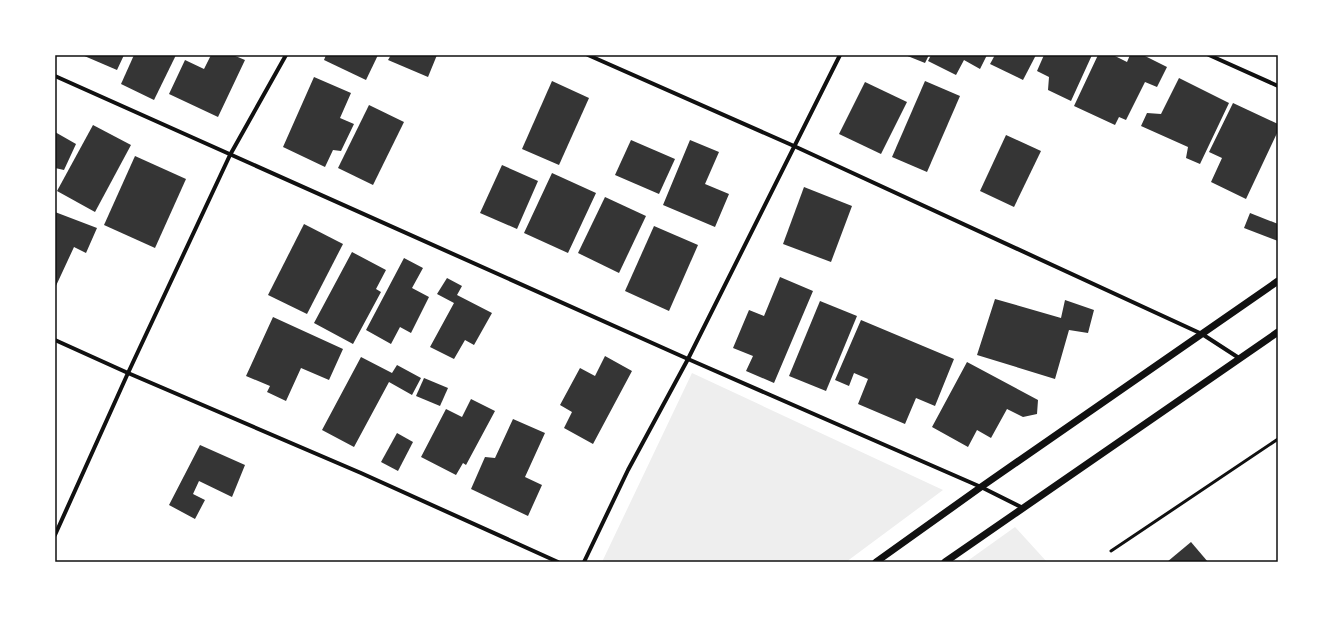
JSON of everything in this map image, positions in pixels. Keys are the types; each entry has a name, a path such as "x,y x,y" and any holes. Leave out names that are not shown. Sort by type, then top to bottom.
{"street":[{"path":"55,535 128,373 230,155 286,55"},
{"path":"588,55 794,146 1202,334 1239,358"},
{"path":"584,562 628,470 688,359 840,55"},
{"path":"1209,55 1278,86"},
{"path":"55,76 688,359 980,486 1023,508"},
{"path":"876,562 980,486 1278,281"},
{"path":"944,562 1278,332"},
{"path":"55,340 361,473 558,562"}],"lane":[{"path":"1112,551 1278,439"}],"shaded area":[{"path":"692,373 943,490 846,562 602,562"},
{"path":"1015,527 1047,562 966,562"}],"building":[{"path":"82,55 124,55 117,70"},
{"path":"134,55 176,55 154,100 121,84"},
{"path":"211,55 233,55 245,60 218,117 169,94 185,60 204,69"},
{"path":"326,55 378,55 366,80 324,60"},
{"path":"391,55 437,55 428,77 388,60"},
{"path":"905,55 929,55 925,63"},
{"path":"931,55 987,55 980,69 964,60 956,75 928,61"},
{"path":"995,55 1036,55 1023,80 990,64"},
{"path":"1044,55 1092,55 1071,101 1048,90 1049,77 1037,71"},
{"path":"1098,55 1113,55 1127,62 1130,55 1143,55 1167,67 1157,87 1145,82 1126,120 1119,117 1115,125 1074,106"},
{"path":"314,77 351,93 340,118 354,124 341,151 333,150 325,167 283,147"},
{"path":"1179,78 1229,103 1200,164 1186,158 1188,147 1141,126 1147,113 1161,114"},
{"path":"552,81 589,98 559,165 522,149"},
{"path":"925,81 960,96 927,172 892,157"},
{"path":"865,82 907,102 881,154 839,134"},
{"path":"1233,103 1278,124 1278,131 1246,199 1211,182 1222,158 1209,152"},
{"path":"369,105 404,122 373,185 338,168"},
{"path":"93,125 131,145 95,212 57,191"},
{"path":"55,132 76,144 64,170 55,168"},
{"path":"1006,135 1041,151 1014,207 980,191"},
{"path":"631,140 675,159 659,194 615,175"},
{"path":"690,140 719,152 705,184 729,194 715,227 663,205"},
{"path":"135,156 186,179 155,248 104,225"},
{"path":"502,165 538,181 517,229 480,213"},
{"path":"552,173 596,193 568,253 524,233"},
{"path":"804,187 852,206 831,262 783,244"},
{"path":"605,197 646,216 619,273 578,253"},
{"path":"55,212 97,228 86,253 74,247 55,288"},
{"path":"1250,213 1278,224 1278,241 1244,228"},
{"path":"304,224 343,244 307,314 268,295"},
{"path":"654,226 698,245 669,311 625,291"},
{"path":"352,252 386,270 376,289 381,292 353,344 314,323"},
{"path":"404,258 423,268 412,288 429,297 411,333 400,327 391,344 366,330"},
{"path":"780,277 813,291 774,383 746,371 753,356 733,348 749,310 764,316"},
{"path":"447,278 462,286 457,295 492,313 474,345 465,340 454,359 430,347 454,303 437,294"},
{"path":"995,299 1061,318 1065,300 1094,310 1088,333 1069,330 1055,379 977,355"},
{"path":"820,301 857,316 826,391 789,376"},
{"path":"273,317 343,349 329,380 301,368 286,401 267,392 270,386 246,376"},
{"path":"861,320 954,359 935,406 916,398 905,424 858,404 868,379 854,373 849,386 835,380"},
{"path":"605,356 632,371 593,444 564,428 572,412 560,405 580,368 595,376"},
{"path":"361,357 392,373 397,365 421,378 412,395 389,382 354,447 322,430"},
{"path":"967,362 1038,400 1037,414 1023,417 1007,409 991,438 977,430 968,447 932,427"},
{"path":"424,378 448,388 440,406 416,396"},
{"path":"471,399 495,411 466,465 463,463 456,475 421,457 446,409 462,417"},
{"path":"513,419 545,433 525,477 542,485 528,516 471,489 485,457 495,458"},
{"path":"397,433 413,442 398,471 381,462"},
{"path":"200,445 245,465 232,497 199,481 193,494 205,500 195,519 169,505"},
{"path":"1191,542 1208,562 1167,562"}]}
